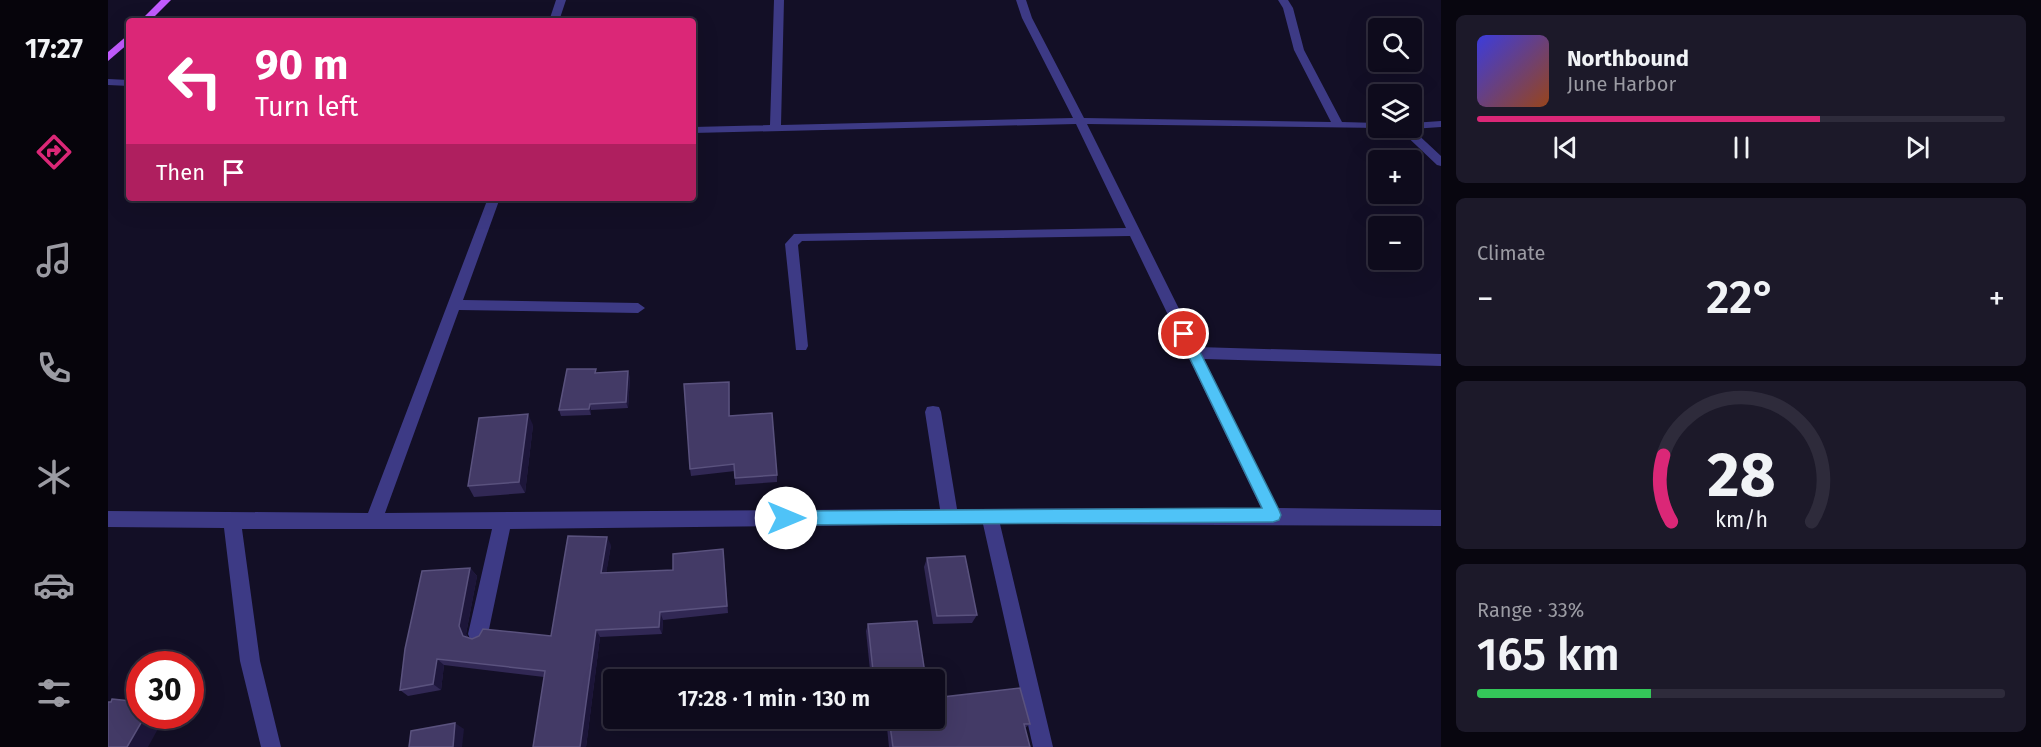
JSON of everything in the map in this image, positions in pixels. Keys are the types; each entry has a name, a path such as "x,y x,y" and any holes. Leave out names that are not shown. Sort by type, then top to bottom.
{"main road":[{"path":"148,18 166,0"},
{"path":"108,58 126,40"}],"street":[{"path":"555,18 561,0"},
{"path":"775,129 779,0"},
{"path":"1021,0 1027,18 1080,121 1273,515"},
{"path":"1283,0 1288,8 1299,50 1337,123"},
{"path":"108,82 126,83"},
{"path":"696,130 1080,121 1337,123 1368,125"},
{"path":"1422,125 1441,124"},
{"path":"1415,138 1441,162"},
{"path":"374,521 493,201"},
{"path":"801,346 791,244 799,237 1134,232"},
{"path":"454,305 638,308"},
{"path":"1194,353 1441,360"},
{"path":"933,412 950,517"},
{"path":"108,519 374,521 1273,515 1441,518"},
{"path":"990,517 1042,747"},
{"path":"478,634 503,520"},
{"path":"232,521 250,661 271,747"}],"building":[{"path":"567,369 596,369 595,373 628,371 626,402 590,404 589,409 559,410"},
{"path":"729,382 729,416 772,413 777,475 735,478 734,464 690,469 684,384"},
{"path":"528,414 519,482 468,486 479,418"},
{"path":"568,536 607,537 601,573 673,570 673,554 723,549 727,606 660,612 659,627 596,630 580,747 533,747 545,671 437,659 433,684 400,690 405,649 422,571 470,568 459,626 463,636 472,639 479,636 483,629 551,636"},
{"path":"965,556 977,615 937,616 927,558"},
{"path":"917,621 924,669 873,669 868,624"},
{"path":"1020,688 1030,724 1024,724 1030,747 893,747 891,729 945,729 945,697"},
{"path":"112,699 126,700 126,729 137,729 127,747 108,747 108,702"},
{"path":"455,723 453,747 409,747 411,731"}],"route":[{"path":"786,518 1273,515 1184,334"}]}
